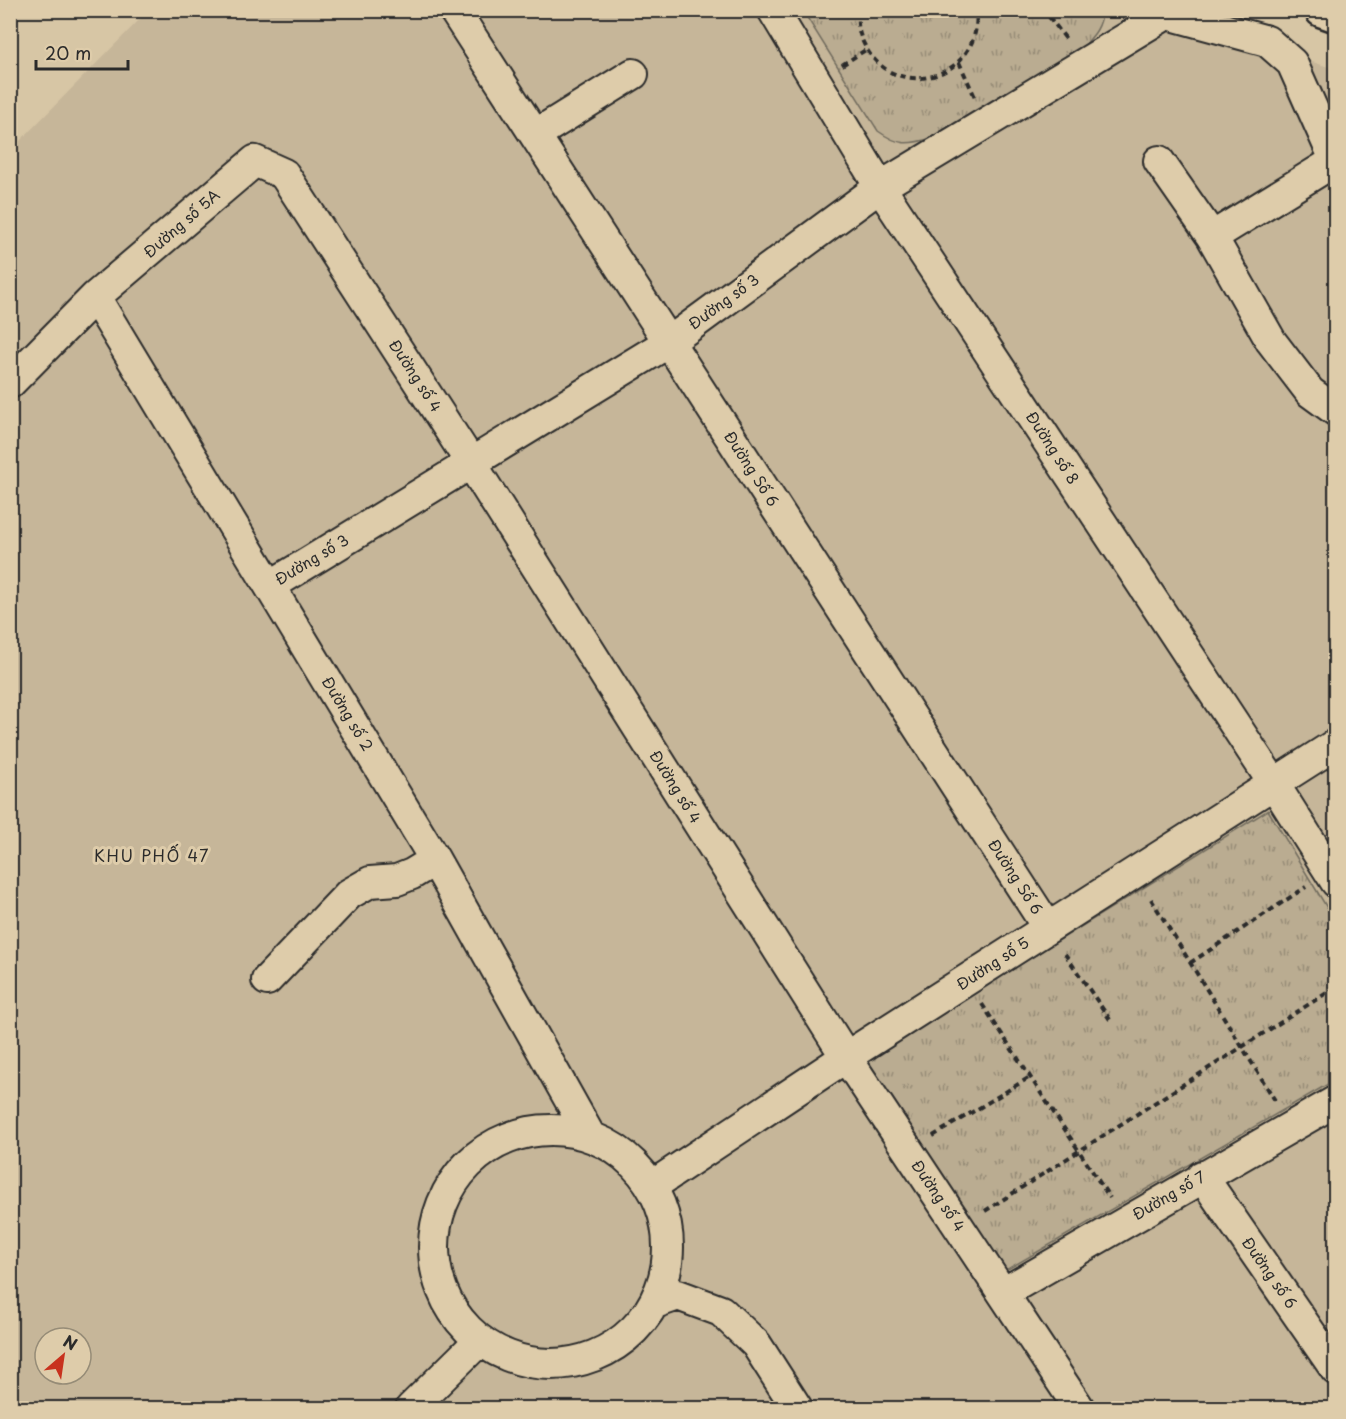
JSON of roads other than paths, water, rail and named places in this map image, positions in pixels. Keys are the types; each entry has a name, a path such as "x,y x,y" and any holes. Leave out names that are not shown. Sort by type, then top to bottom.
{"main road":[{"path":"1322,10 1335,15"}],"street":[{"name":"Đường Số 6","path":"454,10 1048,928"},
{"name":"Đường số 8","path":"773,10 880,187 1274,783 1332,877"},
{"path":"1171,12 1267,41 1292,63 1335,161 1212,237"},
{"name":"Đường số 3","path":"270,586 669,342 880,187 1171,12"},
{"path":"535,135 633,74"},
{"name":"Đường số 5A","path":"95,297 255,161 271,168"},
{"path":"1159,161 1212,237 1271,341 1310,392 1335,411"},
{"name":"Đường số 4","path":"271,168 284,174 471,463 846,1057 1079,1408"},
{"path":"10,382 95,297"},
{"name":"Đường số 2","path":"95,297 435,860 590,1136"},
{"name":"Đường số 5","path":"652,1186 846,1057 1335,744"},
{"path":"267,980 349,894 370,882 397,880 435,860"},
{"name":"Đường số 7","path":"1003,1293 1335,1101"},
{"path":"554,1129 590,1136 626,1156 652,1186 667,1224 668,1265 655,1303 630,1335 595,1357 556,1365 515,1360 479,1341 454,1314 438,1280 433,1244 439,1208 457,1176 483,1150 517,1134 554,1129"},
{"name":"Đường số 6","path":"1202,1176 1335,1370"},
{"path":"655,1303 678,1295 721,1311 756,1344 797,1408"},
{"path":"411,1408 479,1341"}],"district":[{"name":"KHU PHỐ 47","path":"152,856"}]}
